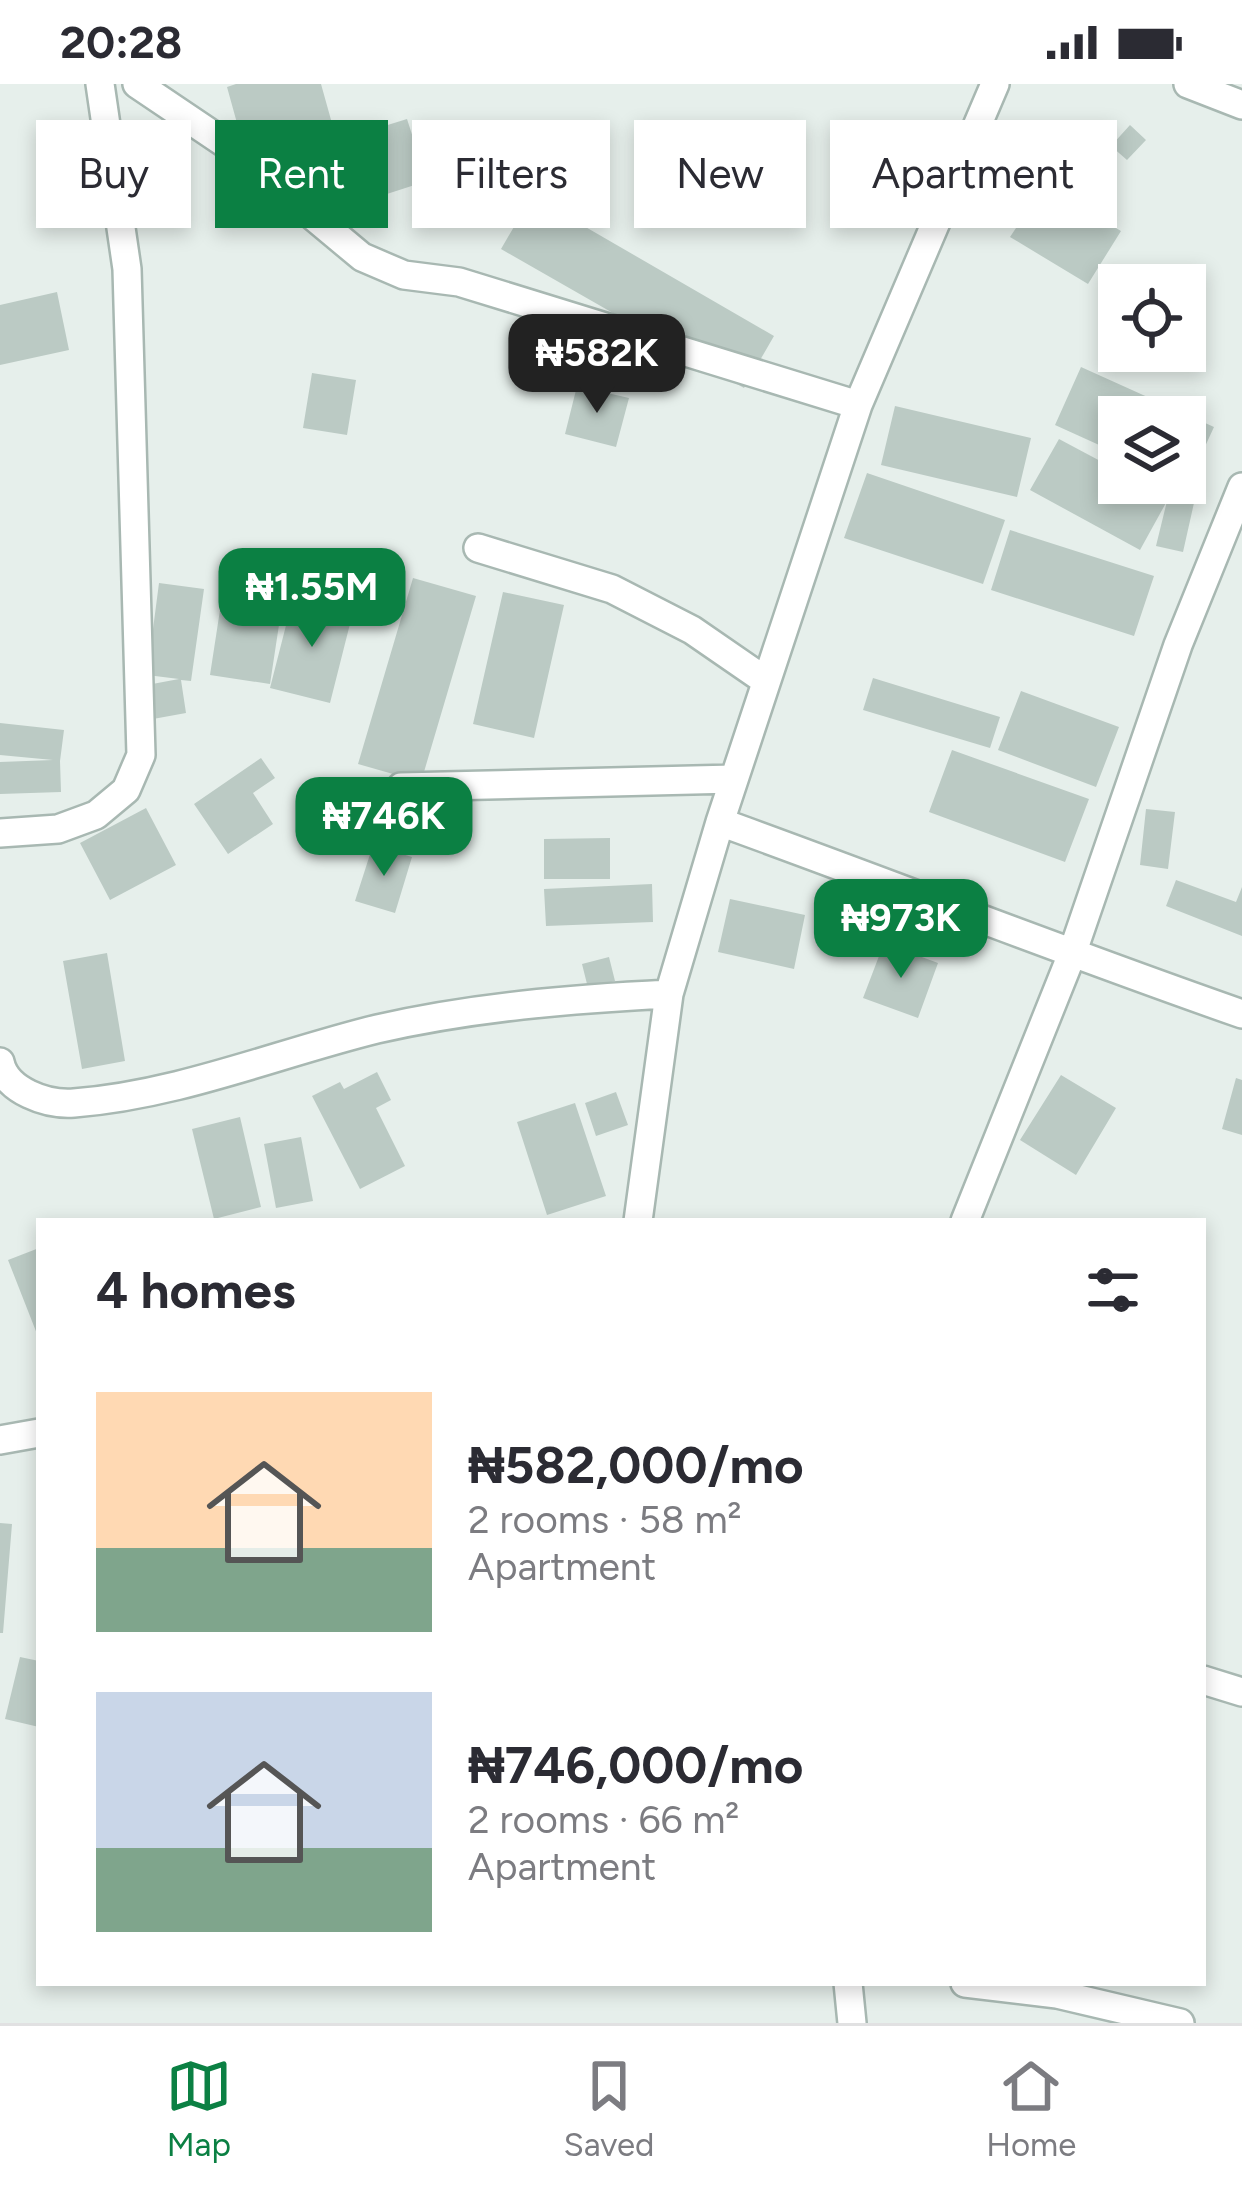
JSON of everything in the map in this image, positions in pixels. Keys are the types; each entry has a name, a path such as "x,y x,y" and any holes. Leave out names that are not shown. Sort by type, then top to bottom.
{"street":[{"path":"0,832 58,829 96,815 126,790 141,755 127,268 100,84"},
{"path":"137,84 229,146 362,257 404,275 459,283 858,405"},
{"path":"638,1218 669,994 720,822 858,405 994,84"},
{"path":"1191,84 1242,105"},
{"path":"966,1218 1072,954 1178,645 1242,487"},
{"path":"478,548 612,590 692,630 766,681"},
{"path":"401,787 734,779"},
{"path":"720,822 1242,1014"},
{"path":"0,1062 1,1071 26,1095 69,1104 175,1087 380,1029 550,1000 669,994"},
{"path":"0,1440 36,1434"},
{"path":"1206,1681 1242,1692"},
{"path":"848,1986 852,2023"},
{"path":"990,1986 1057,1994 1180,2023"}],"building":[{"path":"321,84 331,120 236,120 227,87"},
{"path":"407,119 412,134 412,186 388,194 388,125"},
{"path":"1130,125 1146,140 1127,160 1117,151 1117,139"},
{"path":"513,228 587,228 774,336 744,388 501,249"},
{"path":"1016,228 1121,231 1088,284 1010,237"},
{"path":"57,292 69,350 0,365 0,305"},
{"path":"1081,367 1145,396 1098,396 1098,444 1055,425"},
{"path":"312,373 356,380 347,435 303,428"},
{"path":"577,386 629,398 616,447 565,434"},
{"path":"895,406 1031,438 1017,497 881,465"},
{"path":"1059,439 1098,460 1098,504 1165,504 1140,550 1030,490"},
{"path":"867,473 1005,520 983,584 844,538"},
{"path":"1166,504 1194,504 1183,552 1156,546"},
{"path":"1010,530 1154,576 1134,636 991,590"},
{"path":"413,578 476,596 421,782 358,764"},
{"path":"159,583 204,589 191,681 181,680 186,713 153,719 147,685 179,679 147,675"},
{"path":"224,584 284,592 270,684 210,675"},
{"path":"503,592 564,605 534,738 473,724"},
{"path":"293,598 353,612 330,703 270,688"},
{"path":"873,678 1000,717 990,748 863,710"},
{"path":"1021,691 1119,727 1096,787 998,750"},
{"path":"0,723 64,730 61,792 0,794 0,762 53,760 0,755"},
{"path":"952,750 1089,799 1065,862 929,812"},
{"path":"261,758 275,778 253,793 273,824 228,854 194,804"},
{"path":"146,808 176,865 110,900 80,843"},
{"path":"1146,809 1175,812 1168,869 1140,865"},
{"path":"610,838 610,879 544,879 544,839"},
{"path":"373,845 412,857 395,913 355,901"},
{"path":"1176,880 1236,902 1242,887 1242,936 1166,906"},
{"path":"652,884 653,922 546,926 544,889"},
{"path":"730,899 805,915 794,969 718,952"},
{"path":"884,943 938,963 918,1018 863,998"},
{"path":"107,953 125,1061 82,1069 63,961"},
{"path":"609,957 615,981 588,988 582,964"},
{"path":"377,1072 391,1100 376,1108 405,1166 360,1189 312,1096 340,1082 344,1089"},
{"path":"1061,1075 1116,1108 1076,1175 1020,1140"},
{"path":"1236,1078 1242,1080 1242,1135 1222,1129"},
{"path":"616,1092 628,1125 596,1136 585,1103"},
{"path":"575,1103 606,1196 547,1215 517,1122"},
{"path":"240,1117 261,1207 214,1218 192,1129"},
{"path":"301,1137 313,1201 276,1208 264,1144"},
{"path":"36,1249 36,1331 8,1260"},
{"path":"0,1523 12,1524 3,1633 0,1633"},
{"path":"20,1657 36,1660 36,1726 5,1719"}]}
